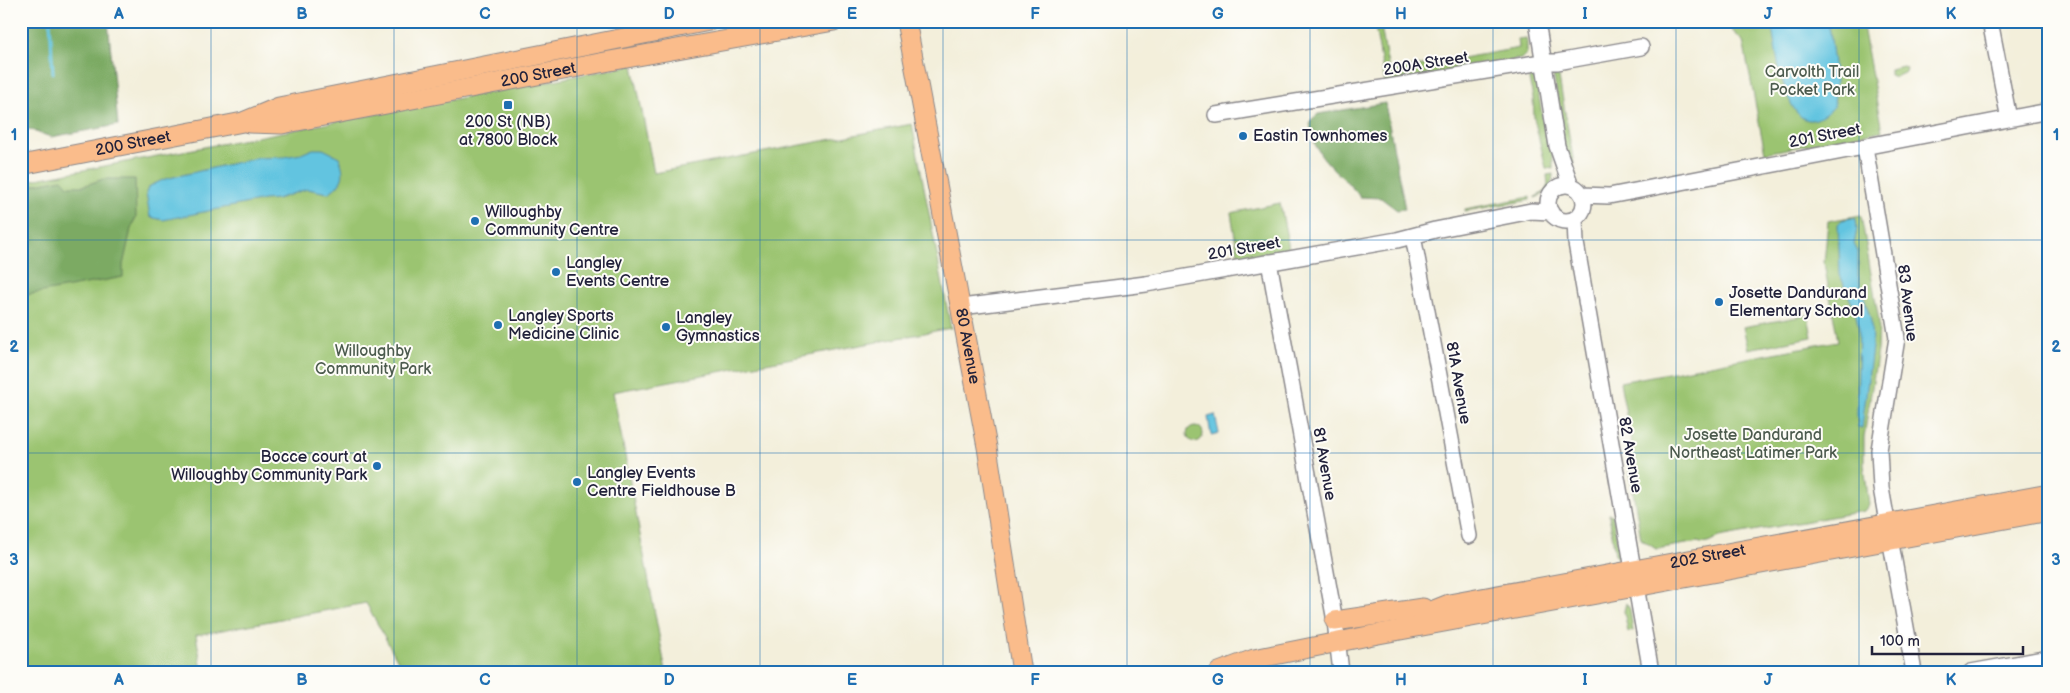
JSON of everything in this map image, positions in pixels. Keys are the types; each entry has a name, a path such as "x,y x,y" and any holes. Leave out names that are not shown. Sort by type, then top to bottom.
{"main road":[{"name":"200 Street","path":"21,165 243,122 279,108 709,21"},
{"name":"200 Street","path":"243,122 282,124 600,62 834,21"},
{"name":"80 Avenue","path":"906,21 990,466 1022,672"},
{"name":"202 Street","path":"1889,532 2049,494"},
{"name":"202 Street","path":"1218,672 1254,659 1634,578 1889,532 2049,511"},
{"name":"202 Street","path":"1373,635 1449,604 1634,578"},
{"path":"1335,621 1449,604"}],"street":[{"path":"1537,21 1542,62 1557,146 1579,196 1582,211 1570,220 1559,219 1552,201 1557,146"},
{"path":"1990,21 2009,119"},
{"name":"200A Street","path":"1216,115 1542,62 1557,62 1641,47"},
{"name":"201 Street","path":"1579,196 1609,196 2049,111"},
{"name":"83 Avenue","path":"1865,147 1896,338 1879,450 1881,488 1914,672"},
{"path":"1552,201 1564,186 1579,196"},
{"name":"201 Street","path":"961,307 1146,284 1397,240 1531,211 1552,201"},
{"name":"82 Avenue","path":"1570,220 1576,244 1651,672"},
{"name":"81A Avenue","path":"1413,236 1469,536"},
{"name":"81 Avenue","path":"1270,262 1335,621 1341,672"},
{"path":"1972,672 2049,658"}],"green space":[{"path":"22,21 108,21 118,125 51,137 25,128 21,118 21,53 29,37"},
{"path":"1374,21 1380,21 1389,71 1519,48 1518,39 1527,38 1527,53 1521,59 1385,83"},
{"name":"Carvolth Trail Pocket Park","path":"1722,21 1862,21 1882,131 1765,153 1743,41"},
{"name":"Willoughby Community Park","path":"633,65 654,173 912,124 951,328 613,392 666,672 404,672 366,603 196,635 202,670 194,672 21,672 21,182"},
{"path":"1903,66 1907,68 1906,72 1895,77 1890,75 1890,69"},
{"path":"1530,72 1536,80 1546,136 1552,151 1553,169 1546,168 1534,118 1533,97 1529,80"},
{"path":"1558,72 1574,164 1567,164 1561,140 1563,130 1553,73"},
{"path":"1385,103 1405,209 1397,210 1381,198 1360,197 1321,155 1312,134 1310,121 1318,114"},
{"path":"1553,174 1552,183 1545,192 1548,185 1547,175"},
{"path":"62,179 68,186 83,186 103,179 135,179 136,217 131,229 123,265 123,277 21,296 21,187"},
{"path":"1530,197 1530,200 1465,211 1465,209"},
{"path":"1280,203 1289,248 1239,261 1231,213"},
{"name":"Josette Dandurand Northeast Latimer Park","path":"1861,215 1879,321 1878,350 1864,437 1864,465 1869,505 1864,511 1719,537 1707,543 1698,542 1656,549 1641,539 1630,473 1632,446 1620,382 1838,341 1824,263 1828,221"},
{"path":"1808,315 1812,337 1748,349 1743,327"},
{"path":"1195,426 1201,428 1203,434 1201,440 1195,442 1189,440 1187,434 1189,428"},
{"path":"1609,514 1613,515 1619,551 1618,558 1615,555"},
{"path":"1626,603 1630,609 1633,631 1628,632 1624,611"}],"water":[{"path":"1771,21 1827,21 1836,80 1834,106 1819,118 1811,120 1802,117 1794,108 1787,95 1778,62"},
{"path":"313,149 323,149 339,157 343,174 342,178 337,186 328,193 307,189 277,199 163,220 150,217 146,192 150,186 165,179 256,158 301,154"},
{"path":"1856,219 1857,229 1854,244 1858,252 1858,276 1871,321 1872,347 1862,428 1858,427 1857,414 1859,329 1855,311 1840,275 1838,224 1842,220"},
{"path":"1215,415 1219,433 1211,435 1208,417"}],"waterway":[{"path":"50,21 53,73"}],"place":[{"name":"200 St (NB) at 7800 Block","path":"508,105"},
{"name":"Eastin Townhomes","path":"1243,136"},
{"name":"Willoughby Community Centre","path":"475,221"},
{"name":"Langley Events Centre","path":"556,272"},
{"name":"Josette Dandurand Elementary School","path":"1719,302"},
{"name":"Langley Sports Medicine Clinic","path":"498,325"},
{"name":"Langley Gymnastics","path":"666,327"},
{"name":"Bocce court at Willoughby Community Park","path":"377,466"},
{"name":"Langley Events Centre Fieldhouse B","path":"577,482"}]}
